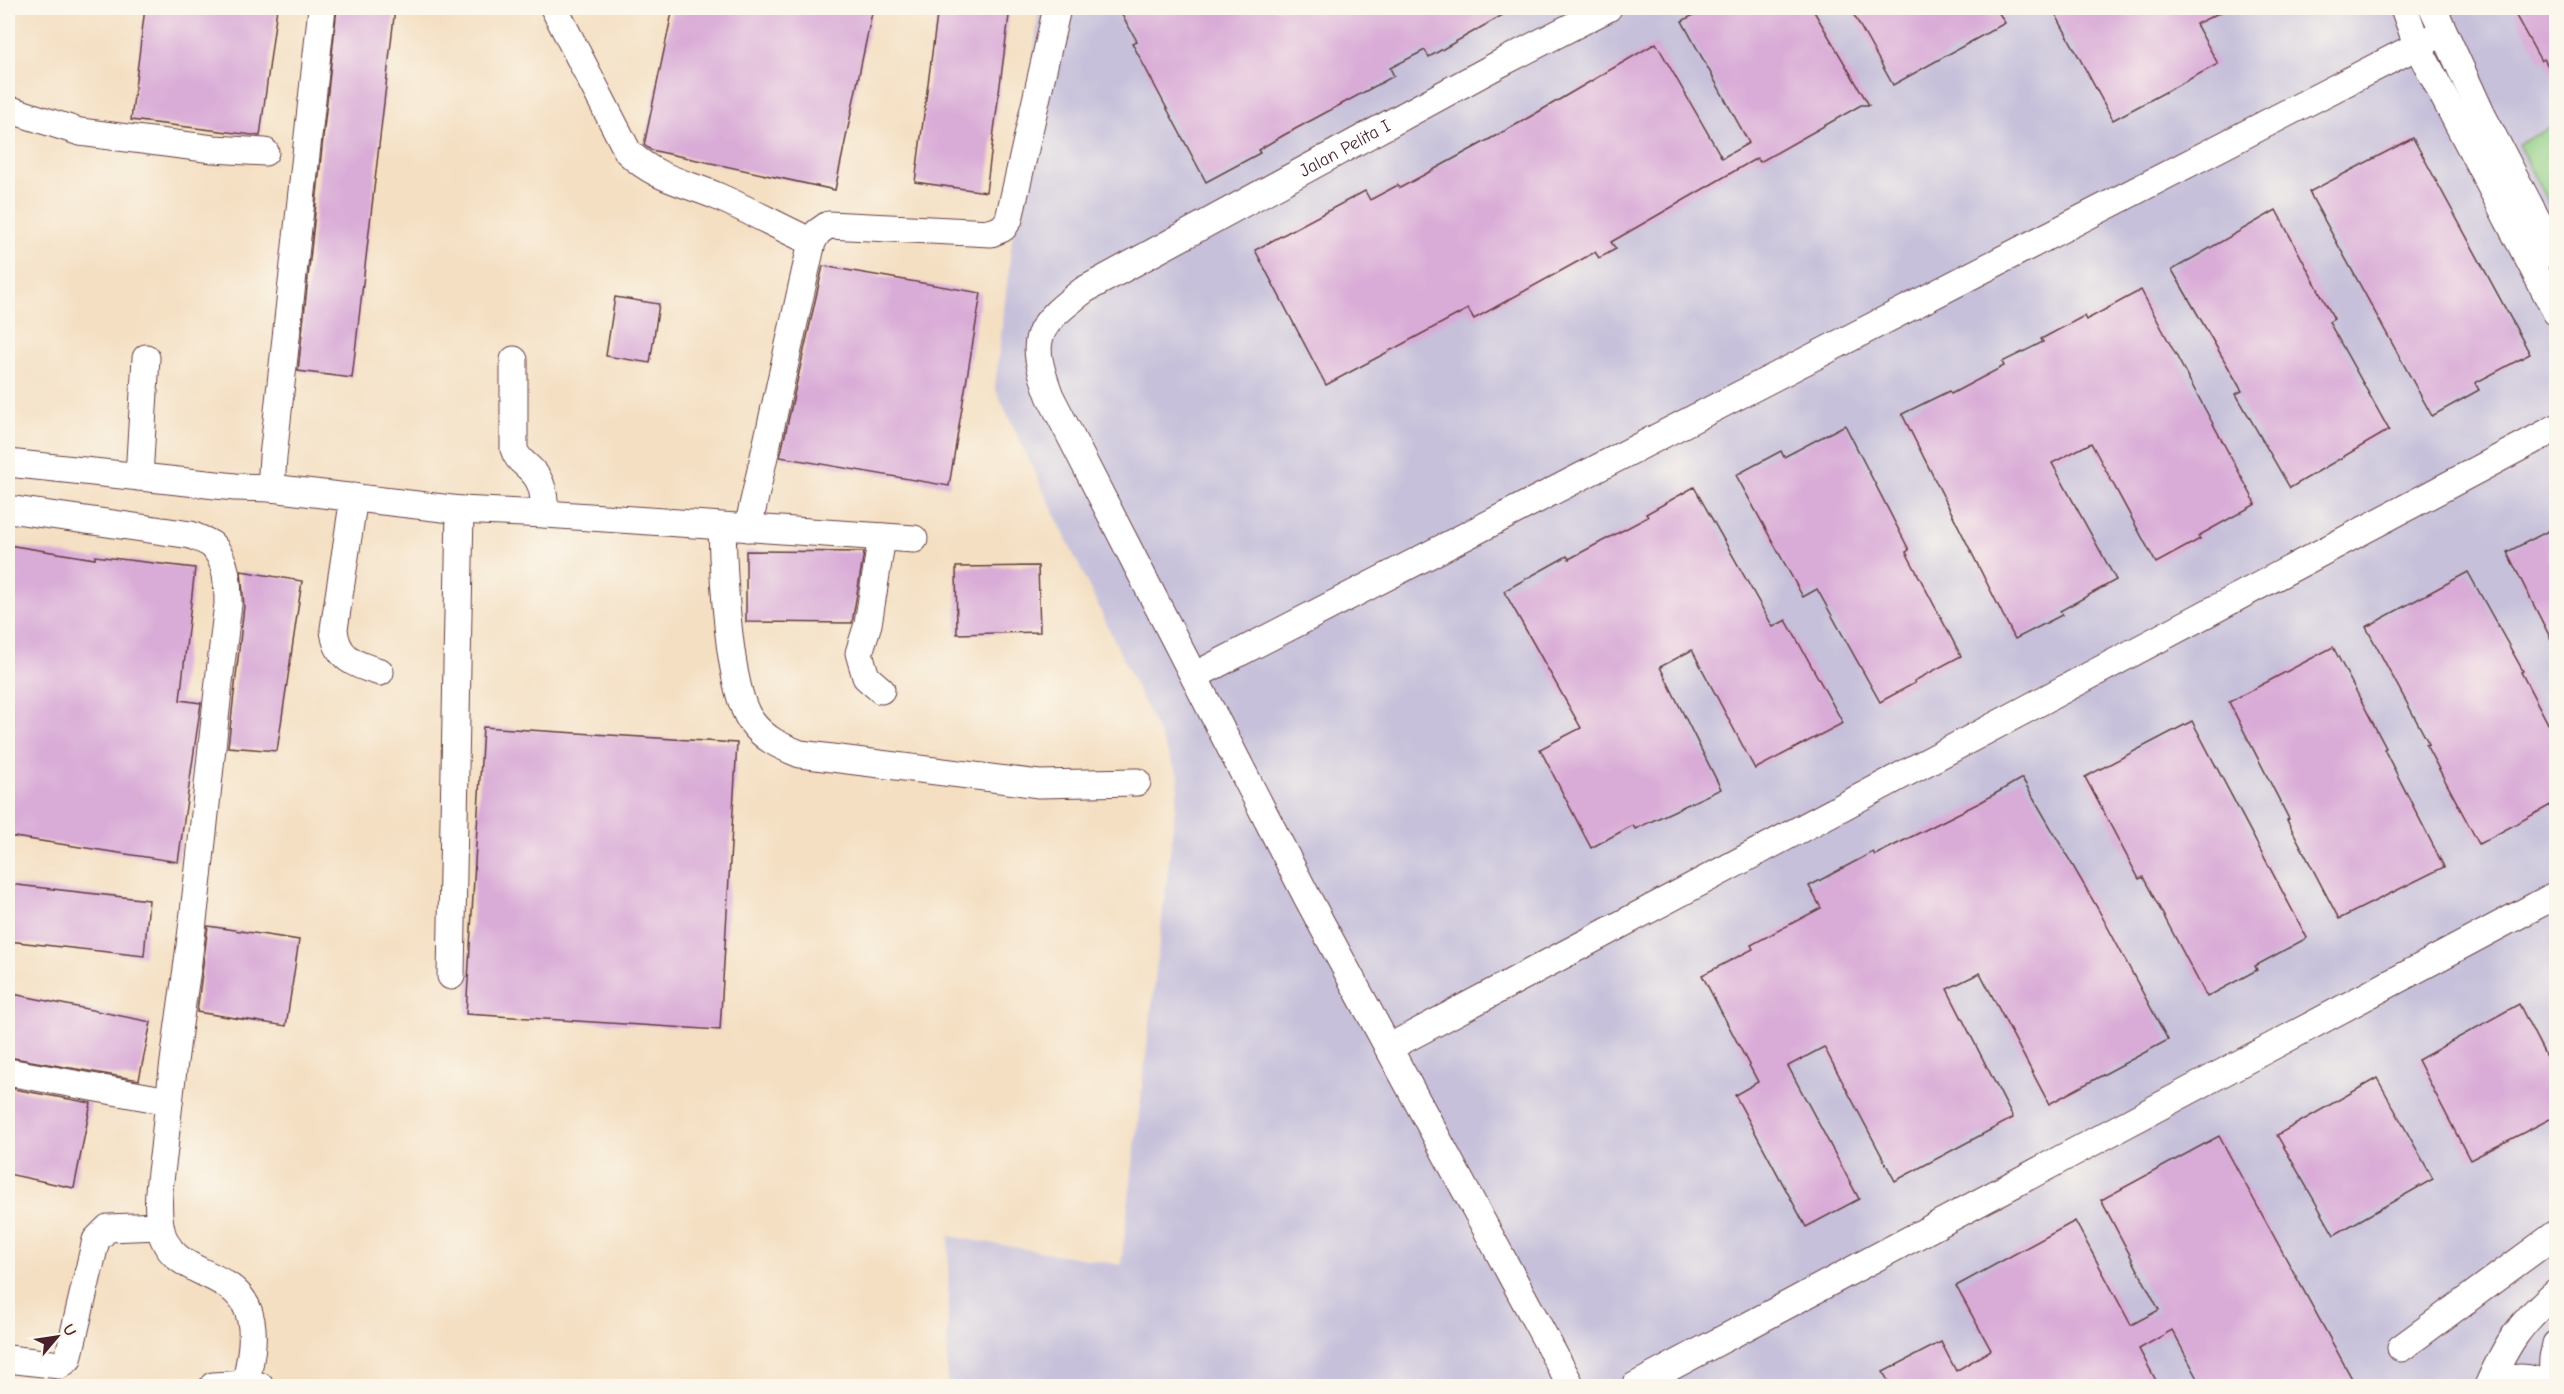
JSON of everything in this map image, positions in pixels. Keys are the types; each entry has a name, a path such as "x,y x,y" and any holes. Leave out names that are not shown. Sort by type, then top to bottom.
{"street":[{"path":"272,488 276,421 322,8"},
{"path":"554,8 628,152 638,162 680,185 718,197 813,242"},
{"path":"1057,8 1009,219 1003,228 991,233 828,225 818,232 813,242 723,565 739,699 750,720 765,738 800,754 1039,784 1137,782"},
{"name":"Jalan Pelita I","path":"1571,1386 1388,1048 1194,676 1050,396 1038,366 1036,346 1042,330 1060,308 1084,290 1501,63 1608,8"},
{"path":"2404,8 2418,47 2556,312"},
{"path":"2433,8 2442,33 2482,115 2556,256"},
{"path":"1194,676 2442,33"},
{"path":"8,109 80,132 213,149 265,152"},
{"path":"139,477 146,358"},
{"path":"514,360 514,449 516,457 540,481 545,514"},
{"path":"1388,1048 2556,428"},
{"path":"8,463 272,488 460,510 914,539"},
{"path":"354,497 334,628 335,639 345,658 356,665 380,672"},
{"path":"8,509 191,535 212,545 228,581 228,604 209,778 168,1101 159,1196 160,1226 166,1246 174,1257 226,1283 240,1293 247,1306 251,1322 253,1385 213,1386"},
{"path":"451,976 460,510"},
{"path":"880,690 866,677 859,653 868,624 882,537"},
{"path":"1635,1386 2556,895"},
{"path":"8,1072 168,1101"},
{"path":"8,1359 60,1365 68,1359 96,1240 108,1228 160,1226"},
{"path":"2401,1348 2556,1234"},
{"path":"2488,1386 2504,1351 2530,1315 2556,1292"},
{"path":"2493,1386 2501,1381 2518,1377 2536,1379 2551,1386 2556,1344"}],"shaded area":[{"path":"1039,8 2556,8 2556,1386 947,1386 949,1236 1121,1265 1179,777 995,388"}],"green space":[{"path":"2556,125 2556,216 2518,144"}],"building":[{"path":"145,8 277,8 260,136 131,120"},
{"path":"337,8 395,8 352,378 298,371"},
{"path":"673,8 873,8 835,190 651,150 644,145"},
{"path":"938,8 1010,8 986,192 915,182"},
{"path":"1118,8 1515,8 1429,57 1425,50 1390,68 1394,76 1284,135 1258,150 1260,153 1206,182 1132,43 1137,41"},
{"path":"1707,8 1812,8 1869,105 1861,105 1760,162 1757,158 1611,242 1616,249 1599,258 1595,252 1474,319 1468,309 1326,385 1255,250 1365,191 1370,200 1398,185 1400,188 1521,122 1656,43 1722,158 1749,143 1682,21"},
{"path":"1850,8 1996,8 2005,23 1893,85"},
{"path":"2065,8 2229,8 2196,24 2218,64 2113,120 2055,13"},
{"path":"2527,8 2556,8 2556,81 2544,59 2541,61 2515,14"},
{"path":"2413,138 2530,354 2475,383 2479,390 2432,416 2309,192"},
{"path":"2276,210 2334,319 2329,322 2389,430 2290,488 2236,394 2242,391 2172,270"},
{"path":"823,266 981,293 949,486 780,457"},
{"path":"2141,290 2256,504 2198,536 2200,539 2156,563 2091,443 2052,463 2116,580 2060,611 2062,615 2015,639 1902,414 1949,391 1951,394 2004,366 2002,362 2043,342 2041,339 2084,316 2086,320"},
{"path":"615,297 659,304 650,363 606,356"},
{"path":"1845,425 1909,550 1906,552 1961,656 1880,702 1817,589 1803,597 1736,475 1781,451 1784,457"},
{"path":"1694,487 1773,627 1786,620 1843,723 1755,769 1692,650 1660,667 1721,789 1635,829 1633,825 1591,848 1540,749 1581,728 1504,591 1567,556 1569,559 1648,517 1646,514"},
{"path":"2556,527 2556,649 2507,552"},
{"path":"8,545 95,559 95,556 195,568 180,700 201,703 178,862 8,836"},
{"path":"746,551 864,552 852,623 746,622"},
{"path":"1038,566 1040,632 957,634 956,567"},
{"path":"241,571 302,581 277,751 228,747 244,606"},
{"path":"2468,572 2523,671 2521,672 2556,739 2556,802 2479,844 2426,745 2429,744 2366,627"},
{"path":"2333,647 2386,748 2384,749 2444,867 2339,919 2229,702"},
{"path":"2192,721 2307,938 2255,966 2257,970 2207,997 2143,877 2139,879 2085,777"},
{"path":"483,727 737,743 720,1030 466,1014"},
{"path":"2022,778 2098,909 2168,1040 2049,1104 1980,973 1947,989 2013,1118 1895,1181 1824,1047 1788,1066 1859,1199 1806,1227 1735,1095 1758,1082 1702,975 1753,949 1751,945 1821,908 1809,886 1873,852 1875,855 1981,802"},
{"path":"8,884 149,900 144,956 8,941"},
{"path":"208,926 299,940 286,1026 197,1012"},
{"path":"8,993 151,1022 139,1080 8,1057"},
{"path":"2519,1004 2556,1076 2556,1116 2470,1160 2418,1060"},
{"path":"2377,1078 2433,1179 2334,1235 2277,1135"},
{"path":"8,1088 91,1103 74,1188 8,1174"},
{"path":"2219,1136 2356,1386 2202,1386 2172,1330 2139,1349 2159,1386 1891,1386 1883,1372 1941,1342 1956,1371 1991,1350 1956,1286 2075,1221 2131,1325 2159,1310 2101,1200"}]}
